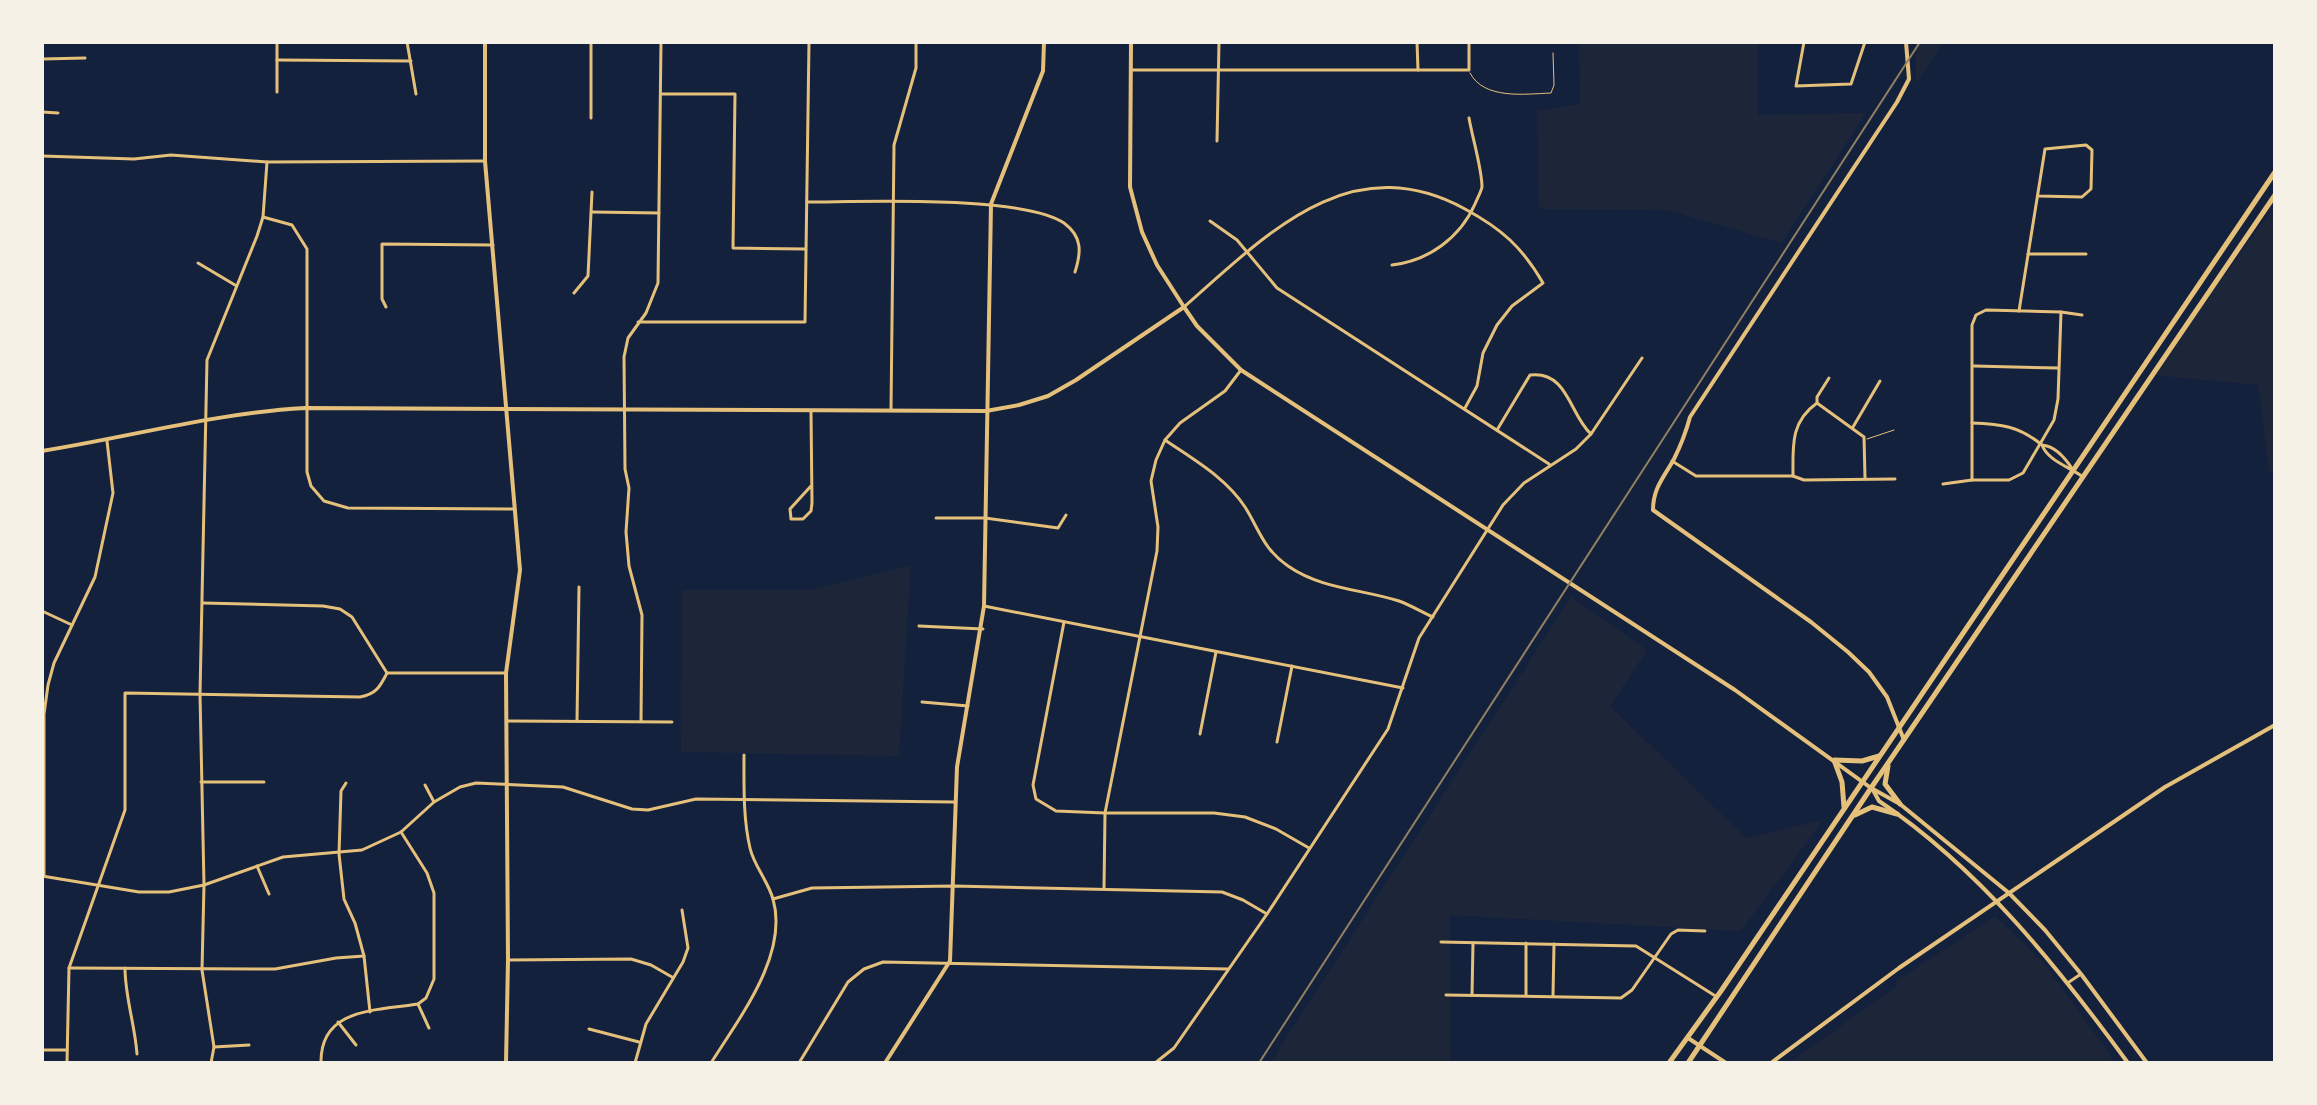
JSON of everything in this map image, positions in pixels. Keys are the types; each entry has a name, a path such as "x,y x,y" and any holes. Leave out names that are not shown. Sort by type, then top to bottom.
{"highway":[{"path":"1669,1063 1726,984 2275,172"},
{"path":"1688,1063 1871,788 2275,195"},
{"path":"2127,391 2138,397"},
{"path":"1844,807 1842,782 1834,760 1862,761 1880,756"},
{"path":"1889,762 1885,784 1900,804"},
{"path":"1851,818 1872,807 1897,814"},
{"path":"1753,943 1763,950"},
{"path":"1726,984 1736,991"}],"street":[{"path":"277,42 277,92"},
{"path":"407,42 416,94"},
{"path":"485,42 485,161 520,581 506,673 506,1063"},
{"path":"591,42 591,118"},
{"path":"641,721 642,615 629,566 626,532 629,488 625,469 624,357 628,338 646,313 658,283 661,42"},
{"path":"638,322 805,322 809,42"},
{"path":"891,410 894,145 916,68 916,42"},
{"path":"885,1063 950,961 957,767 983,629 991,204 1043,71 1044,42"},
{"path":"1131,42 1130,187 1142,232 1157,265 1197,326 1241,370 1729,686 1871,788 1900,804 2009,893 2045,930 2147,1063"},
{"path":"1217,141 1219,42"},
{"path":"1417,42 1418,71"},
{"path":"1131,70 1469,70 1469,42"},
{"path":"1804,42 1796,86 1851,84 1865,42"},
{"path":"1904,740 1887,697 1869,672 1811,622 1653,510 1653,496 1685,436 1690,417 1897,102 1909,79 1906,42"},
{"path":"42,59 85,58"},
{"path":"277,60 411,61"},
{"path":"661,94 735,94 733,248 806,249"},
{"path":"42,112 58,113"},
{"path":"1392,265 1405,264 1442,246 1457,233 1471,212 1482,188 1469,118"},
{"path":"2019,311 2045,149 2086,145 2092,150 2091,189 2082,197 2039,196"},
{"path":"42,156 134,159 171,155 267,162 485,161"},
{"path":"211,1063 214,1047 202,970 204,885 200,694 207,360 263,217 267,162"},
{"path":"42,451 204,420 305,408 986,411 1019,405 1048,396 1076,380 1184,307 1247,251 1307,209 1337,194 1368,187 1404,187 1440,196 1471,212 1503,233 1528,256 1543,283 1512,306 1497,325 1483,353 1477,386 1465,408"},
{"path":"574,293 588,276 592,192"},
{"path":"807,202 991,204 1049,215 1067,225 1078,240 1081,252 1075,272"},
{"path":"592,212 659,213"},
{"path":"263,217 292,225 307,249 305,408 307,472 311,486 324,501 348,508 516,509"},
{"path":"1210,221 1234,237 1277,288 1549,464"},
{"path":"386,307 382,299 382,244 493,245"},
{"path":"2028,254 2086,254"},
{"path":"198,263 235,285"},
{"path":"1972,480 1972,325 1976,315 1986,310 2082,315"},
{"path":"1943,484 2017,478 2042,445 2054,420 2061,312"},
{"path":"1155,1063 1174,1048 1267,914 1388,729 1419,638 1503,505 1524,483 1576,449 1591,434 1642,358"},
{"path":"1973,366 2058,368"},
{"path":"1104,888 1105,813 1157,551 1158,527 1151,481 1156,460 1165,440 1180,423 1225,391 1241,370"},
{"path":"1497,430 1530,375 1536,374 1545,376 1566,391 1582,426 1591,434"},
{"path":"1793,476 1793,441 1798,422 1817,403 1817,397 1829,378"},
{"path":"1853,427 1880,381"},
{"path":"1817,403 1853,427 1865,440 1865,478"},
{"path":"811,411 812,503 808,516 791,519 790,509 811,486"},
{"path":"1972,423 2011,425 2042,445 2047,445 2083,477"},
{"path":"1165,440 1221,479 1246,508 1267,548 1284,564 1309,580 1400,602 1433,617"},
{"path":"107,441 113,493 95,577 54,663 43,714 43,876 139,892 169,892 204,885 283,857 362,850 401,832 434,802 460,787 476,783 563,787 632,809 648,810 696,799 954,802"},
{"path":"1672,461 1696,476 1895,479"},
{"path":"936,518 985,518 1058,528 1066,515"},
{"path":"577,721 579,587"},
{"path":"203,603 340,609 352,617 387,673"},
{"path":"984,606 1403,688"},
{"path":"42,611 72,625"},
{"path":"1064,622 1033,785 1036,799 1056,811 1214,813 1245,817 1276,829 1309,848"},
{"path":"919,626 983,629"},
{"path":"1200,734 1216,652"},
{"path":"1277,742 1292,666"},
{"path":"387,673 506,673"},
{"path":"67,1063 69,968 125,810 125,693 360,697 379,689 387,673"},
{"path":"922,702 968,706"},
{"path":"506,721 672,722"},
{"path":"1771,1063 1899,968 2165,787 2275,725"},
{"path":"711,1063 757,989 770,960 775,926 773,899 750,849 744,801 744,755"},
{"path":"201,782 264,782"},
{"path":"346,783 341,791 339,854 344,899 355,923 364,956 370,1012"},
{"path":"425,785 434,802"},
{"path":"1871,788 1879,801 1966,872 1996,902 2069,982 2128,1063"},
{"path":"321,1063 325,1037 338,1022 349,1015 418,1004 426,998 434,979 434,893 427,873 401,832"},
{"path":"257,866 269,894"},
{"path":"773,899 812,888 1104,888 1222,892 1267,914"},
{"path":"635,1063 646,1024 688,948 682,910"},
{"path":"1446,995 1621,998 1632,990 1671,934 1678,930 1705,931"},
{"path":"1441,942 1636,946 1717,997"},
{"path":"1472,995 1473,943"},
{"path":"1526,943 1526,997"},
{"path":"1553,996 1554,944"},
{"path":"69,968 275,969 364,956"},
{"path":"508,960 631,959 651,965 672,977"},
{"path":"799,1063 848,982 864,969 883,962 1228,969"},
{"path":"125,968 137,1054"},
{"path":"2069,982 2081,974"},
{"path":"418,1004 429,1028"},
{"path":"338,1022 356,1045"},
{"path":"589,1029 639,1042"},
{"path":"1687,1037 1726,1063"},
{"path":"214,1047 249,1045"},
{"path":"42,1050 67,1050"}],"lane":[{"path":"1469,70 1479,84 1493,91 1507,94 1551,93 1554,85 1553,53"},
{"path":"1865,440 1894,430"}],"shaded area":[{"path":"1579,42 1758,42 1758,115 1866,113 1781,243 1667,210 1539,209 1537,111 1580,104"},
{"path":"1916,42 1943,42 1916,84"},
{"path":"2275,205 2275,475 2269,472 2258,385 2153,375"},
{"path":"911,565 899,756 681,752 682,590 810,590"},
{"path":"1571,597 1647,650 1610,706 1746,838 1823,820 1741,931 1450,915 1451,1063 1270,1063"},
{"path":"1995,916 2043,962 2116,1063 1789,1063 1898,985 1896,981"}],"railway":[{"path":"1259,1063 1920,42"}]}
